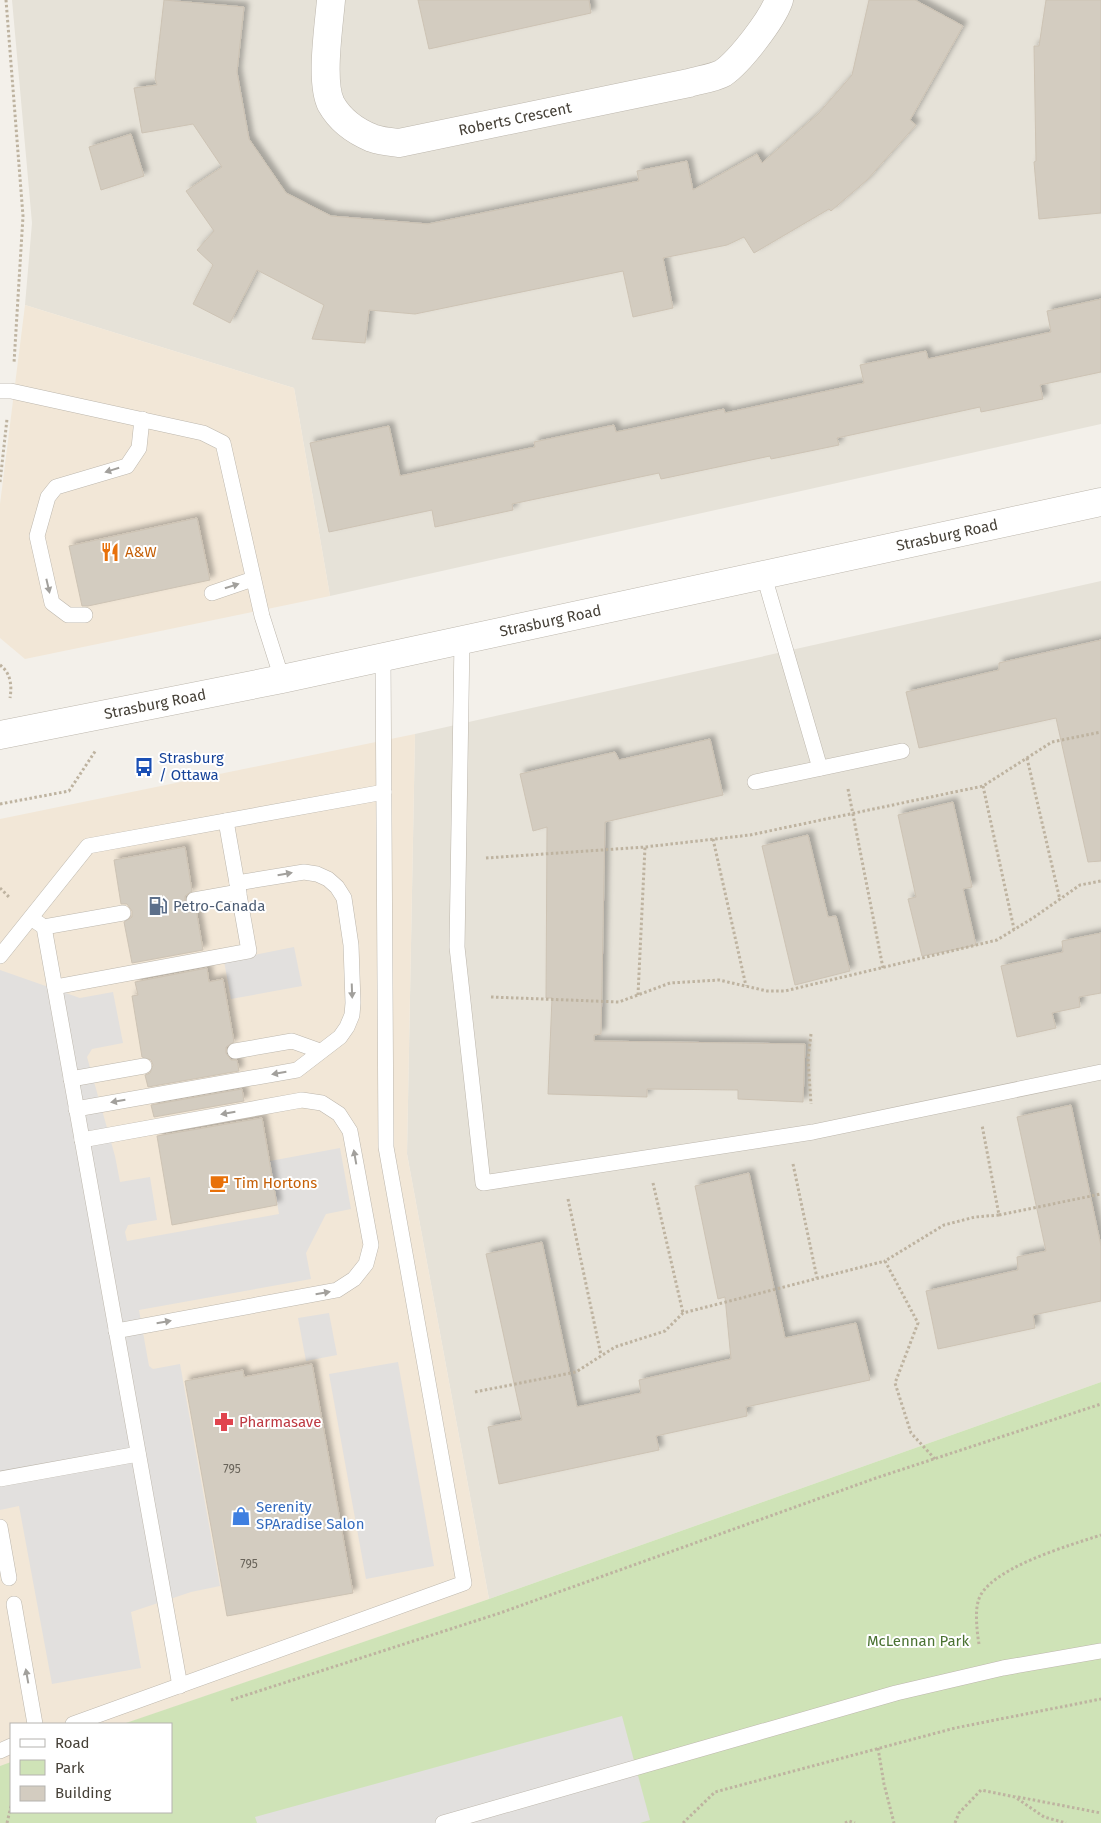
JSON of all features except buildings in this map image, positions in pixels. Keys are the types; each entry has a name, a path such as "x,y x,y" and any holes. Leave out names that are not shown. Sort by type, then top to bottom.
{"street":[{"name":"Roberts Crescent","path":"331,0 326,83 330,103 346,124 373,138 399,143 690,83 722,73 750,46 775,11 779,0"},
{"name":"Strasburg Road","path":"0,734 282,679 1101,502"}],"lane":[{"path":"5,391 203,433 222,443 262,616 282,679"},
{"path":"85,615 68,615 52,603 36,536 48,497 56,487 127,466 139,448 142,420"},
{"path":"764,576 820,768"},
{"path":"212,593 253,579"},
{"path":"462,640 457,947 483,1183 813,1132 1101,1072"},
{"path":"76,1723 464,1583 386,1147 383,657"},
{"path":"755,782 902,752"},
{"path":"0,956 88,846 384,792"},
{"path":"55,987 250,951 226,821"},
{"path":"76,1109 297,1070 320,1051 331,1045 347,1027 352,1015 351,945 344,898 337,887 328,879 317,874 304,872 238,887 194,900"},
{"path":"31,918 44,927 123,913"},
{"path":"44,927 180,1686"},
{"path":"235,1051 292,1040 320,1051"},
{"path":"71,1079 144,1066"},
{"path":"82,1140 302,1100 322,1103 339,1114 350,1131 371,1245 366,1264 354,1279 337,1290 116,1331"},
{"path":"0,1479 138,1454"},
{"path":"0,1527 9,1578"},
{"path":"14,1604 36,1723"},
{"path":"443,1823 896,1693 984,1672 1101,1650"}],"path":[{"path":"0,482 5,391 17,335 23,216 6,0"},
{"path":"0,665 4,668 12,685"},
{"path":"0,804 69,791 124,710"},
{"path":"458,860 645,847 750,835 983,786 1052,742 1101,732"},
{"path":"1027,758 1060,900"},
{"path":"842,764 883,968"},
{"path":"983,786 1014,930"},
{"path":"713,839 746,986"},
{"path":"638,995 645,847"},
{"path":"463,996 619,1002 670,983 719,980 767,991 785,992 997,940 1080,885 1101,881"},
{"path":"811,1034 808,1059 813,1132 792,1162 817,1278"},
{"path":"974,1099 984,1132 999,1215"},
{"path":"648,1158 683,1313"},
{"path":"562,1171 601,1356"},
{"path":"475,1392 576,1372 614,1347 665,1331 683,1313 885,1261 944,1225 975,1217 999,1215 1101,1194"},
{"path":"885,1261 918,1324 895,1383 911,1433 935,1458"},
{"path":"230,1700 500,1613 876,1478 1101,1404"},
{"path":"984,1672 978,1635 978,1601 992,1580 1032,1559 1101,1535"},
{"path":"684,1823 715,1792 955,1728 1101,1699"},
{"path":"878,1748 884,1784 894,1823"},
{"path":"956,1823 959,1813 981,1790 1101,1813"},
{"path":"1015,1797 1044,1817 1066,1823"},
{"path":"6,1823 10,1809"},
{"path":"845,1823 850,1821 855,1823"}],"shaded area":[{"path":"12,0 1101,0 1101,424 330,596 294,388 25,305 32,223"},
{"path":"25,305 294,388 330,596 25,659 0,638 0,504"},
{"path":"1101,581 1101,1382 489,1599 407,1154 415,734"},
{"path":"415,734 407,1154 489,1599 127,1723 10,1723 10,1763 0,1767 0,819"},
{"path":"294,947 302,986 231,999 224,961"},
{"path":"0,970 80,998 113,992 123,1043 92,1049 87,1057 115,1156 120,1182 150,1177 157,1220 128,1225 125,1232 127,1241 279,1214 270,1161 340,1148 351,1209 326,1214 306,1253 311,1279 139,1310 149,1366 153,1369 180,1364 220,1586 191,1592 131,1612 141,1668 52,1684 19,1506 0,1510"},
{"path":"329,1313 337,1355 306,1361 298,1318"},
{"path":"398,1362 434,1566 366,1579 329,1374"},
{"path":"622,1716 650,1820 640,1823 257,1823 255,1817"}],"green space":[{"name":"McLennan Park","path":"1101,1382 1101,1823 0,1823 0,1766 10,1762 10,1813 172,1813 172,1723 126,1723 489,1599"}],"place":[{"name":"A&W","path":"110,552"},
{"name":"Strasburg / Ottawa","path":"144,767"},
{"name":"Petro-Canada","path":"158,906"},
{"name":"Tim Hortons","path":"219,1183"},
{"name":"Pharmasave","path":"224,1422"},
{"name":"Serenity SPAradise Salon","path":"241,1516"}]}
